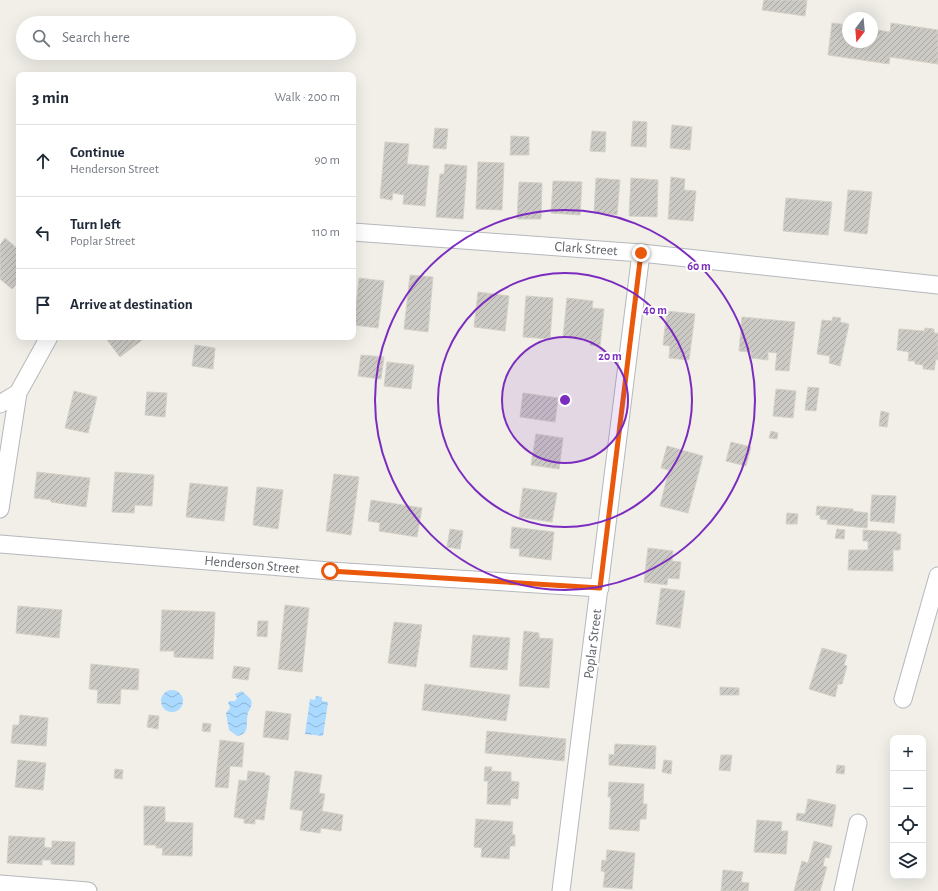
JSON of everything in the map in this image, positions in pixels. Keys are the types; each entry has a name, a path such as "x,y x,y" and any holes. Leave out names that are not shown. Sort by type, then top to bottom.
{"street":[{"name":"Clark Street","path":"356,232 641,253 938,285"},
{"name":"Poplar Street","path":"561,891 641,253"},
{"path":"0,508 18,393 47,340"},
{"path":"0,404 18,393"},
{"name":"Henderson Street","path":"0,544 330,571 600,588"},
{"path":"903,699 938,576"},
{"path":"842,891 858,823"},
{"path":"0,884 88,891"}],"water":[{"path":"168,690 176,690 183,697 183,705 176,712 168,712 161,705 161,697"},
{"path":"242,691 252,703 247,717 247,728 244,733 237,736 229,730 226,713 230,708 228,702 235,701 237,698 235,694"},
{"path":"316,696 322,697 322,701 328,702 323,736 305,734 310,699 315,700"}],"building":[{"path":"764,0 807,0 805,16 762,10"},
{"path":"832,23 842,24 842,48 878,48 878,30 890,32 891,23 938,30 938,64 890,57 889,64 828,55"},
{"path":"633,121 647,122 646,147 631,146"},
{"path":"672,125 692,127 690,150 670,148"},
{"path":"435,128 448,129 446,149 433,148"},
{"path":"592,131 606,132 605,152 590,151"},
{"path":"511,136 529,137 529,155 510,155"},
{"path":"385,142 409,144 407,164 429,166 425,206 403,204 404,195 393,193 392,200 380,198"},
{"path":"478,162 504,163 502,210 476,209"},
{"path":"445,164 467,166 463,219 436,217 440,174 444,174"},
{"path":"671,177 685,179 684,190 696,191 693,221 668,219"},
{"path":"596,178 620,180 617,215 594,213"},
{"path":"631,178 658,180 657,217 629,216"},
{"path":"553,181 582,182 580,215 551,213"},
{"path":"519,182 542,183 541,219 517,219"},
{"path":"848,190 872,192 867,234 844,231"},
{"path":"786,198 832,202 828,235 783,231"},
{"path":"5,238 16,247 16,284 12,289 0,279 0,245"},
{"path":"410,275 433,277 428,332 404,329"},
{"path":"359,278 384,281 378,328 356,325 356,306"},
{"path":"478,292 509,296 505,331 474,327"},
{"path":"526,296 553,298 550,339 523,337"},
{"path":"567,298 593,301 592,308 604,309 600,346 590,345 591,340 563,337"},
{"path":"667,311 695,314 689,360 669,358 670,346 663,345"},
{"path":"742,317 795,322 789,371 775,370 777,353 768,352 768,360 751,358 751,352 739,351"},
{"path":"833,317 841,318 840,322 849,324 840,366 829,363 830,356 817,354 822,320 832,321"},
{"path":"925,328 934,329 934,333 938,333 938,360 936,359 934,370 923,369 923,365 915,364 915,361 908,361 909,352 897,350 899,329 924,331"},
{"path":"107,340 142,340 120,357"},
{"path":"195,345 215,348 213,369 192,366"},
{"path":"361,355 384,357 381,379 358,376"},
{"path":"387,362 414,365 411,389 384,386"},
{"path":"808,387 819,388 816,411 805,410"},
{"path":"776,389 796,391 793,418 773,416"},
{"path":"74,391 97,397 88,433 65,428"},
{"path":"147,392 167,393 165,417 145,415"},
{"path":"523,393 558,398 555,422 520,417"},
{"path":"881,411 889,413 887,427 879,426"},
{"path":"771,431 778,433 777,439 769,438"},
{"path":"536,434 563,438 559,469 531,465"},
{"path":"731,442 751,447 746,466 726,461"},
{"path":"667,446 703,456 688,513 660,506 669,470 661,468"},
{"path":"37,472 90,478 86,507 34,498"},
{"path":"115,472 154,475 152,506 135,505 134,513 112,512"},
{"path":"334,474 359,477 351,535 326,531"},
{"path":"190,483 228,487 224,521 186,517"},
{"path":"257,487 283,490 278,529 253,525"},
{"path":"523,488 557,493 552,522 519,517"},
{"path":"872,495 896,496 894,523 870,521"},
{"path":"371,500 422,508 417,537 379,531 380,523 368,521"},
{"path":"817,506 853,509 853,511 868,513 867,528 827,524 828,520 820,519 820,515 816,515"},
{"path":"787,513 798,514 797,524 786,524"},
{"path":"512,527 554,532 551,560 519,556 520,549 510,548"},
{"path":"450,529 463,531 460,549 447,547"},
{"path":"837,529 845,530 844,539 835,538"},
{"path":"863,530 897,532 897,534 901,534 900,550 893,550 893,571 848,570 849,550 868,550 868,541 863,541"},
{"path":"648,548 673,551 672,561 681,562 679,579 668,578 667,585 644,582"},
{"path":"661,588 685,591 680,628 656,624"},
{"path":"285,605 309,608 302,672 278,669"},
{"path":"18,606 62,610 59,638 16,633"},
{"path":"162,610 215,612 213,659 174,657 174,651 160,651"},
{"path":"258,621 268,621 267,637 257,636"},
{"path":"394,622 422,625 416,667 388,663"},
{"path":"524,631 539,633 539,638 553,639 549,688 519,686"},
{"path":"473,635 510,638 507,670 470,667"},
{"path":"822,648 847,655 844,665 847,666 842,684 838,684 835,697 809,689"},
{"path":"91,664 139,669 138,690 121,689 120,704 97,703 98,690 89,689"},
{"path":"234,666 250,668 248,680 232,678"},
{"path":"425,684 510,695 506,721 422,710"},
{"path":"720,687 739,688 739,695 720,695"},
{"path":"266,711 291,714 288,740 263,737"},
{"path":"20,715 48,718 46,746 11,743 13,725 19,725"},
{"path":"149,715 159,716 158,729 147,727"},
{"path":"203,723 211,724 210,732 202,731"},
{"path":"487,731 566,739 564,761 485,753"},
{"path":"220,740 244,743 242,767 230,766 228,788 215,787"},
{"path":"615,744 656,746 655,769 609,765 609,754 614,755"},
{"path":"721,755 732,755 730,771 719,770"},
{"path":"18,760 46,763 43,790 15,787"},
{"path":"664,760 672,761 671,774 662,772"},
{"path":"837,765 845,766 844,774 836,773"},
{"path":"485,767 492,767 491,771 511,772 511,781 519,782 518,799 511,798 510,805 487,804 488,781 484,781"},
{"path":"115,769 123,770 122,779 114,778"},
{"path":"248,771 265,773 265,775 270,776 264,820 255,819 255,824 244,823 244,819 234,817 239,780 247,781"},
{"path":"295,771 322,775 319,793 325,794 322,811 343,815 341,831 321,828 320,833 300,830 303,811 290,809"},
{"path":"609,782 644,784 643,804 647,804 646,819 640,819 639,831 609,829 611,797 608,797"},
{"path":"808,799 836,805 832,827 796,820 797,813 805,814"},
{"path":"144,806 165,807 165,822 193,823 192,856 162,855 163,848 156,848 156,845 144,845"},
{"path":"476,819 513,822 512,834 515,835 515,846 510,846 509,859 481,857 482,848 474,847"},
{"path":"757,820 782,822 781,831 788,831 786,854 754,852"},
{"path":"9,836 45,838 44,847 52,848 52,841 75,842 74,865 51,864 51,860 42,860 42,865 7,863"},
{"path":"814,841 832,846 829,858 825,857 823,866 827,867 820,891 794,891 802,861 808,863"},
{"path":"607,850 635,853 632,889 603,887 605,872 601,871 602,860 606,861"},
{"path":"723,870 743,872 741,882 749,883 748,891 721,891"}],"route":[{"path":"330,571 600,588 641,253"}]}
